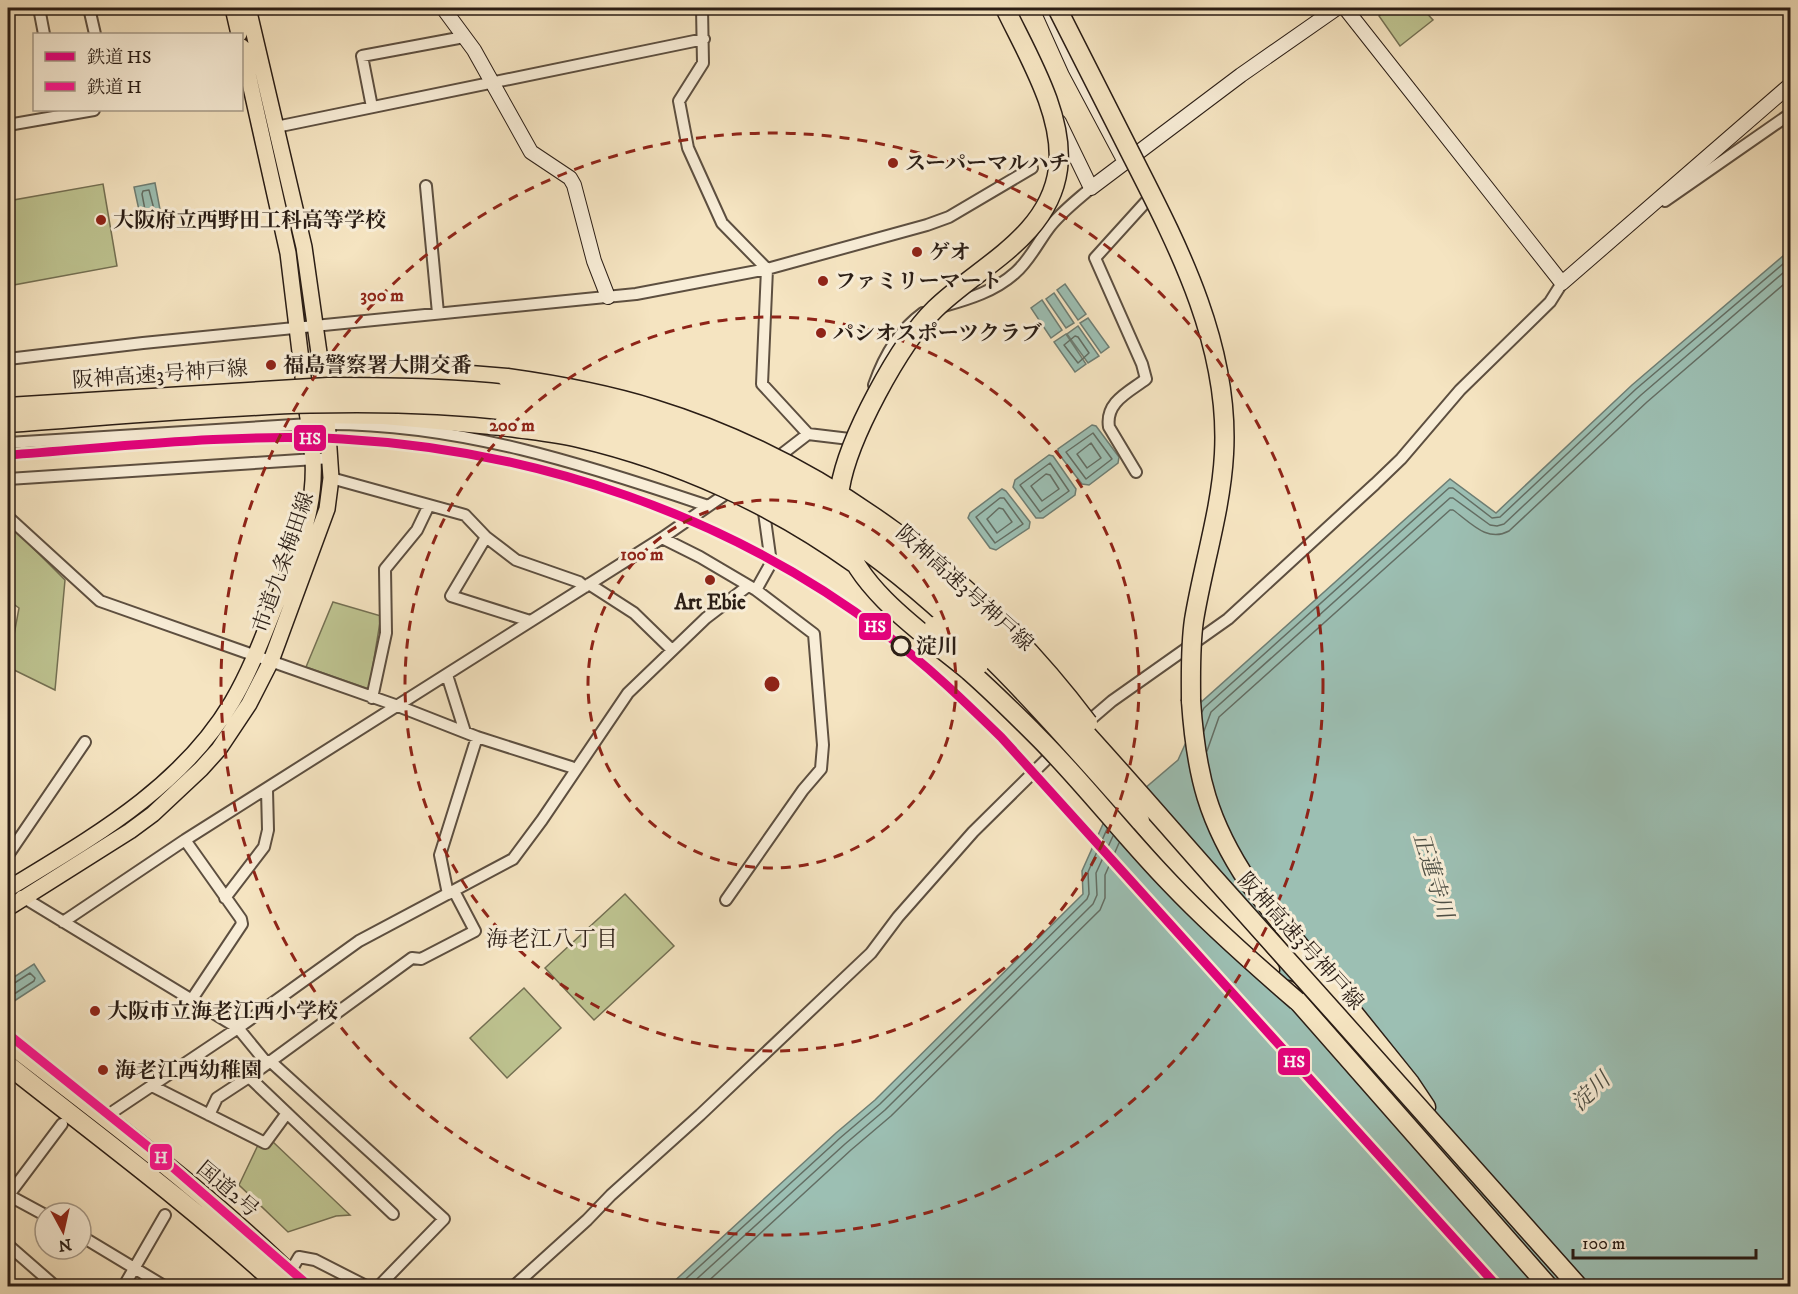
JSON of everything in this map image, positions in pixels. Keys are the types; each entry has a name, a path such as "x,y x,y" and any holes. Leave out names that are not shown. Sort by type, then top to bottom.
{"highway":[{"path":"1003,8 1039,79 1057,132 1058,169 1054,187 1046,206 1029,230 932,312 897,359 857,437 843,476 839,504 843,536 856,564 882,596 1007,707 1097,800 1169,883 1246,957 1297,1001"},
{"path":"1057,8 1174,239 1203,310 1220,380 1225,421 1224,455 1220,488 1194,619 1191,660 1193,738 1208,804 1219,834 1249,883 1410,1083 1447,1138"},
{"path":"322,371 396,371 507,378 589,392 652,409 705,427 757,449 816,480 885,525 939,567 1002,624 1074,704 1148,817"},
{"name":"阪神高速3号神戸線","path":"8,407 328,387 425,389 537,398 589,409 676,434 755,466 796,488 879,540 918,571 952,600 1031,678 1148,817 1297,1001 1548,1287"},
{"name":"阪神高速3号神戸線","path":"8,423 275,405 352,403 427,405 534,414 587,424 689,455 746,480 812,515 867,551 907,582 987,653 1148,817 1447,1138 1578,1287"},
{"path":"319,419 384,415 502,426 577,438 640,456 690,474 755,503 814,536 866,571 958,646 1148,817"},
{"name":"国道2号","path":"8,1042 182,1179 290,1282"},
{"name":"国道2号","path":"8,1065 237,1249 290,1282"}],"main road":[{"path":"232,8 239,33"},
{"name":"市道九条梅田線","path":"8,889 103,831 159,788 207,738 231,702 256,656 307,522 313,491 313,459 319,419 322,371 304,247 248,8"},
{"name":"市道九条梅田線","path":"8,908 130,831 179,791 207,763 236,725 271,662 327,509 331,458 319,419 298,327 288,254 243,52"}],"street":[{"path":"39,8 44,33"},
{"path":"89,8 94,33"},
{"path":"443,8 464,37 531,152 570,178 574,185 594,261 608,297"},
{"path":"702,8 703,63 680,100 688,148 722,223 767,269 762,384 808,434 848,440 862,439 866,433 870,398 878,374 890,348 902,330 924,312 982,294 1014,274 1063,211 1241,75 1337,8"},
{"path":"1003,8 1091,188"},
{"path":"1048,8 1075,68 1129,159 1153,194 1095,258 1142,364 1146,379 1114,404 1107,419 1109,427 1136,472"},
{"path":"1345,8 1562,283"},
{"path":"372,107 362,56 464,37"},
{"path":"276,127 704,39"},
{"path":"514,1287 871,953 898,917 973,832 1059,746 1112,700 1228,620 1401,459 1460,390 1550,302 1562,283 1791,85"},
{"path":"8,124 59,112 76,111"},
{"path":"1620,232 1791,114"},
{"path":"8,359 316,325 636,294 767,269 927,225 950,217 1032,168"},
{"path":"426,186 438,313"},
{"path":"8,443 319,419 405,428 519,447 576,462 708,506"},
{"path":"63,922 185,840 662,538 754,475 808,434"},
{"path":"8,479 331,458"},
{"path":"114,1111 238,1028 359,941 513,859 628,693 671,649 706,618 752,588 771,563 760,482 754,475"},
{"path":"331,478 465,515 486,537 516,560 579,582 634,613 671,649"},
{"path":"372,698 386,633 385,569 417,530 429,505"},
{"path":"8,517 100,601 575,770"},
{"path":"486,537 451,596 530,621"},
{"path":"662,538 752,588 814,634 823,745 821,769 803,790 726,900"},
{"path":"447,675 465,732"},
{"path":"208,1114 217,1098 412,958 421,959 475,931 451,892 440,855 477,737"},
{"path":"8,855 85,742"},
{"path":"225,898 264,847 268,830 267,790"},
{"path":"185,840 241,919 241,926 192,999"},
{"path":"8,889 238,1028 265,1060 270,1061 444,1220 379,1287"},
{"path":"249,1077 393,1214"},
{"path":"152,1086 265,1143 287,1113"},
{"path":"33,1209 8,1195 62,1124"},
{"path":"124,1287 165,1215"},
{"path":"93,1243 164,1287"},
{"path":"8,1245 55,1287"},
{"path":"290,1282 299,1257 315,1260 366,1287"}],"green space":[{"path":"1391,8 1422,8 1433,20 1400,46 1379,16"},
{"path":"103,184 117,266 8,286 8,201"},
{"path":"8,523 65,580 55,690 8,667 19,608 8,600"},
{"path":"333,602 381,616 369,689 306,667"},
{"path":"625,894 674,946 594,1020 545,968"},
{"path":"524,988 561,1028 507,1078 470,1038"},
{"path":"272,1141 350,1215 336,1216 288,1232 239,1185 258,1145 261,1147"}],"water":[{"path":"155,183 162,220 142,224 134,187"},
{"name":"正蓮寺川","path":"1790,250 1790,1286 669,1286 875,1100 1083,894 1082,871 1103,824 1178,760 1198,705 1450,479 1496,513 1632,385"},
{"path":"1065,284 1086,314 1078,320 1057,290"},
{"path":"1054,293 1074,323 1066,328 1046,299"},
{"path":"1042,300 1062,330 1051,338 1031,308"},
{"path":"1088,318 1109,347 1101,353 1080,323"},
{"path":"1078,326 1099,356 1088,363 1067,334"},
{"path":"1066,334 1086,364 1075,372 1054,342"},
{"path":"1092,425 1096,426 1119,457 1118,463 1089,485 1082,484 1058,453 1058,449"},
{"path":"1049,455 1053,456 1076,489 1075,495 1043,518 1036,518 1013,487 1015,480"},
{"path":"1002,489 1030,522 1029,528 996,550 990,548 968,518 970,513"},
{"path":"34,964 45,981 8,1005 8,981"}],"rail line":[{"name":"HS","path":"8,455 217,439 259,438 342,439 415,446 487,457 558,474 628,496 696,523 761,554 824,591 900,645 959,696 1001,737 1497,1286"},
{"name":"H","path":"8,1034 161,1157 309,1286"}],"place":[{"name":"スーパーマルハチ","path":"893,163"},
{"name":"大阪府立西野田工科高等学校","path":"101,220"},
{"name":"ゲオ","path":"917,252"},
{"name":"ファミリーマート","path":"823,281"},
{"name":"パシオスポーツクラブ","path":"821,333"},
{"name":"福島警察署大開交番","path":"271,365"},
{"name":"Art Ebie","path":"710,580"},
{"name":"淀川","path":"901,646"},
{"name":"大阪市立海老江西小学校","path":"95,1011"},
{"name":"海老江西幼稚園","path":"103,1070"}],"district":[{"name":"海老江八丁目","path":"552,938"}]}
